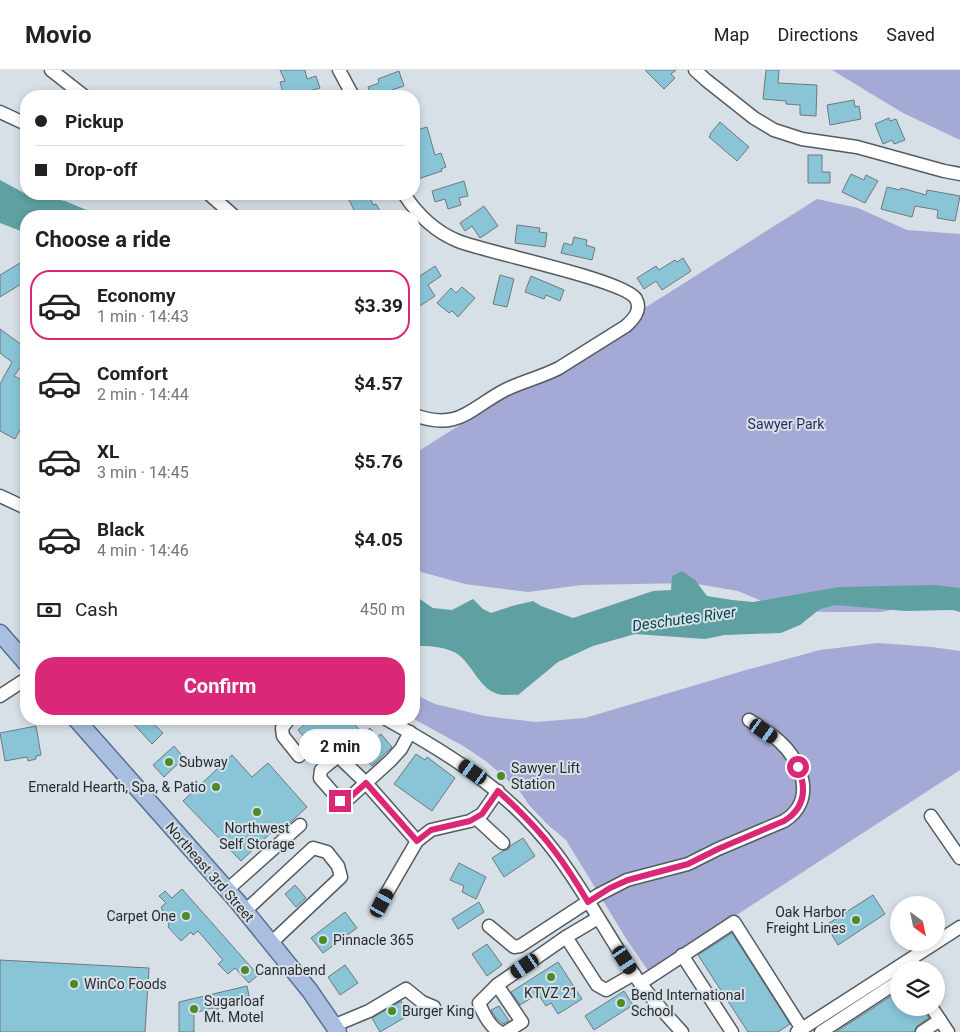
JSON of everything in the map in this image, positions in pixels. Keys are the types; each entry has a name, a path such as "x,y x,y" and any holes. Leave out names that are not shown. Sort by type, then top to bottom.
{"main road":[{"path":"0,634 20,656"},
{"name":"Northeast 3rd Street","path":"81,725 245,911 310,991 336,1029"}],"street":[{"path":"51,70 76,90"},
{"path":"339,70 350,90"},
{"path":"695,70 754,118 774,130 802,139 857,147 960,174"},
{"path":"0,112 20,121"},
{"path":"216,200 227,210"},
{"path":"409,200 417,210"},
{"path":"420,214 440,232 457,241 484,250 592,278 631,294 638,306 637,314 626,326 559,368 504,390 470,413 456,419 429,420 420,417"},
{"path":"0,496 20,505"},
{"path":"0,696 20,683"},
{"path":"488,926 514,947 520,946 610,888 628,880 688,864 792,816 799,808 803,799 802,780 795,760 779,741 749,720"},
{"path":"284,725 282,728 283,736 299,756"},
{"path":"397,725 464,765 498,791 518,810 548,843 571,874 637,978 682,1032"},
{"path":"410,732 396,755 366,783 417,841"},
{"path":"382,903 417,841 431,830 476,818 482,814 498,791"},
{"path":"931,816 960,858"},
{"path":"476,818 503,843"},
{"path":"227,890 300,825"},
{"path":"245,911 313,848 327,852 338,866 341,877 271,943"},
{"path":"500,1032 496,1030 483,1013 478,1003 497,984 598,918"},
{"path":"566,938 597,985 606,990 637,978 682,955 734,922 800,1031 960,927"},
{"path":"682,955 732,1032"},
{"path":"497,984 522,1022 506,1032"},
{"path":"820,1032 890,988"},
{"path":"336,1029 406,989 422,1002 434,1007"},
{"path":"937,1016 948,1032"},
{"path":"922,1032 940,1020"}],"green space":[{"path":"832,70 960,70 960,140 903,113"},
{"name":"Sawyer Park","path":"817,199 858,208 907,230 960,234 960,589 924,603 881,612 827,612 783,610 738,591 691,583 582,585 528,592 465,584 420,572 420,450"},
{"path":"878,643 960,651 960,770 649,972 627,940 566,840 529,805 519,790 487,762 465,747 420,722 420,697 435,704 485,716 536,722 585,718 820,650"}],"water":[{"path":"0,180 20,191 20,200 59,200 86,210 20,210 20,231 0,223"},
{"name":"Deschutes River","path":"682,571 695,580 707,596 753,602 839,587 934,585 960,588 960,612 953,610 905,611 836,605 820,609 800,625 781,633 725,635 705,639 635,634 593,646 558,662 518,695 500,695 491,691 462,657 456,653 441,648 420,646 420,599 433,608 452,610 473,599 483,609 491,613 533,601 573,618 653,591 671,590 672,576"}],"building":[{"path":"280,70 305,70 307,79 316,76 320,88 314,90 282,90 280,82 285,81"},
{"path":"645,70 676,70 671,74 675,78 664,89"},
{"path":"766,70 779,70 778,83 817,85 816,116 800,115 800,105 786,104 786,101 763,99"},
{"path":"399,71 404,86 392,90 369,90 368,87 379,83 378,79"},
{"path":"854,100 855,107 859,106 861,119 830,125 827,105"},
{"path":"889,118 890,121 896,119 905,140 894,144 892,140 883,144 875,124"},
{"path":"720,122 749,147 737,161 709,137"},
{"path":"427,127 435,155 441,153 446,167 441,169 442,171 420,178 420,129"},
{"path":"808,155 822,155 822,172 830,172 830,183 808,183"},
{"path":"851,174 864,180 866,175 878,181 865,203 842,192"},
{"path":"464,181 468,196 459,198 461,205 448,209 445,199 435,202 432,191"},
{"path":"887,187 900,190 901,188 926,195 927,190 960,196 955,221 937,218 938,210 915,206 912,217 881,209"},
{"path":"349,200 371,200 373,205 376,204 380,210 354,210"},
{"path":"484,206 498,226 480,238 472,226 465,231 460,223"},
{"path":"517,225 540,228 539,232 547,233 545,247 515,243"},
{"path":"574,237 587,240 586,245 595,248 592,260 561,253 564,243 572,245"},
{"path":"683,258 691,271 662,290 656,281 644,289 637,278 656,266 659,270 675,260 677,262"},
{"path":"20,263 20,285 0,297 0,275"},
{"path":"435,266 441,276 428,285 435,296 420,306 420,276"},
{"path":"500,275 514,279 507,307 493,304"},
{"path":"531,276 564,290 560,301 546,295 544,299 525,292"},
{"path":"462,287 475,298 458,317 452,311 449,313 437,303 451,288 456,293"},
{"path":"0,329 20,344 20,368 14,376 20,379 20,430 15,439 0,431 0,384 12,362 0,353"},
{"path":"135,725 155,725 163,733 152,744"},
{"path":"304,725 355,725 363,734 370,728 377,737 381,734 392,747 372,766 345,736 322,757 298,730"},
{"path":"36,726 41,755 36,756 36,759 28,761 27,757 5,761 0,733"},
{"name":"Subway","path":"174,746 184,758 164,777 153,765"},
{"path":"416,754 425,760 427,757 455,778 432,811 394,784"},
{"name":"Northwest Self Storage","path":"232,755 252,777 268,763 307,807 280,832 276,828 241,861 183,801"},
{"path":"523,838 535,856 504,877 492,858 509,849 510,846"},
{"path":"459,863 486,877 476,899 462,892 464,886 450,880"},
{"path":"295,885 306,898 296,907 285,894"},
{"path":"182,889 258,975 249,983 235,968 228,974 218,964 223,960 198,931 193,935 191,932 181,941 168,927 169,925 161,907 166,903 159,896 165,891 172,898"},
{"name":"Oak Harbor Freight Lines","path":"873,895 885,914 838,945 826,925"},
{"path":"479,902 484,912 458,929 452,919"},
{"path":"345,912 357,928 323,953 311,938"},
{"path":"732,933 790,1024 778,1032 748,1032 698,955"},
{"path":"487,944 502,965 487,976 472,954"},
{"name":"WinCo Foods","path":"0,960 149,968 145,1032 0,1032"},
{"name":"KTVZ 21","path":"558,962 582,999 558,1014 551,1003 546,1006 538,994 520,1005 511,992"},
{"path":"345,965 358,983 340,995 328,977"},
{"name":"Sugarloaf Mt. Motel","path":"247,986 249,996 246,997 247,1002 194,1013 194,1032 179,1032 179,1002"},
{"path":"624,991 633,1005 594,1030 585,1016"},
{"path":"890,997 890,1016 928,1016 929,1018 917,1026 914,1032 836,1032"},
{"name":"Burger King","path":"401,1001 409,1015 380,1032 372,1018"},
{"path":"499,1006 509,1021 503,1024 491,1010"}],"place":[{"name":"Subway","path":"169,762"},
{"name":"Sawyer Lift Station","path":"501,776"},
{"name":"Emerald Hearth, Spa, & Patio","path":"216,787"},
{"name":"Northwest Self Storage","path":"257,812"},
{"name":"Carpet One","path":"186,916"},
{"name":"Oak Harbor Freight Lines","path":"856,920"},
{"name":"Pinnacle 365","path":"323,940"},
{"name":"Cannabend","path":"245,970"},
{"name":"KTVZ 21","path":"551,977"},
{"name":"WinCo Foods","path":"74,984"},
{"name":"Bend International School","path":"621,1003"},
{"name":"Sugarloaf Mt. Motel","path":"194,1009"},
{"name":"Burger King","path":"392,1011"}],"route":[{"path":"340,801 346,801 366,783 417,841 431,830 470,821 482,814 498,791 534,826 556,852 588,902 610,888 628,880 688,864 792,816 799,808 803,799 802,780 798,767"}]}
